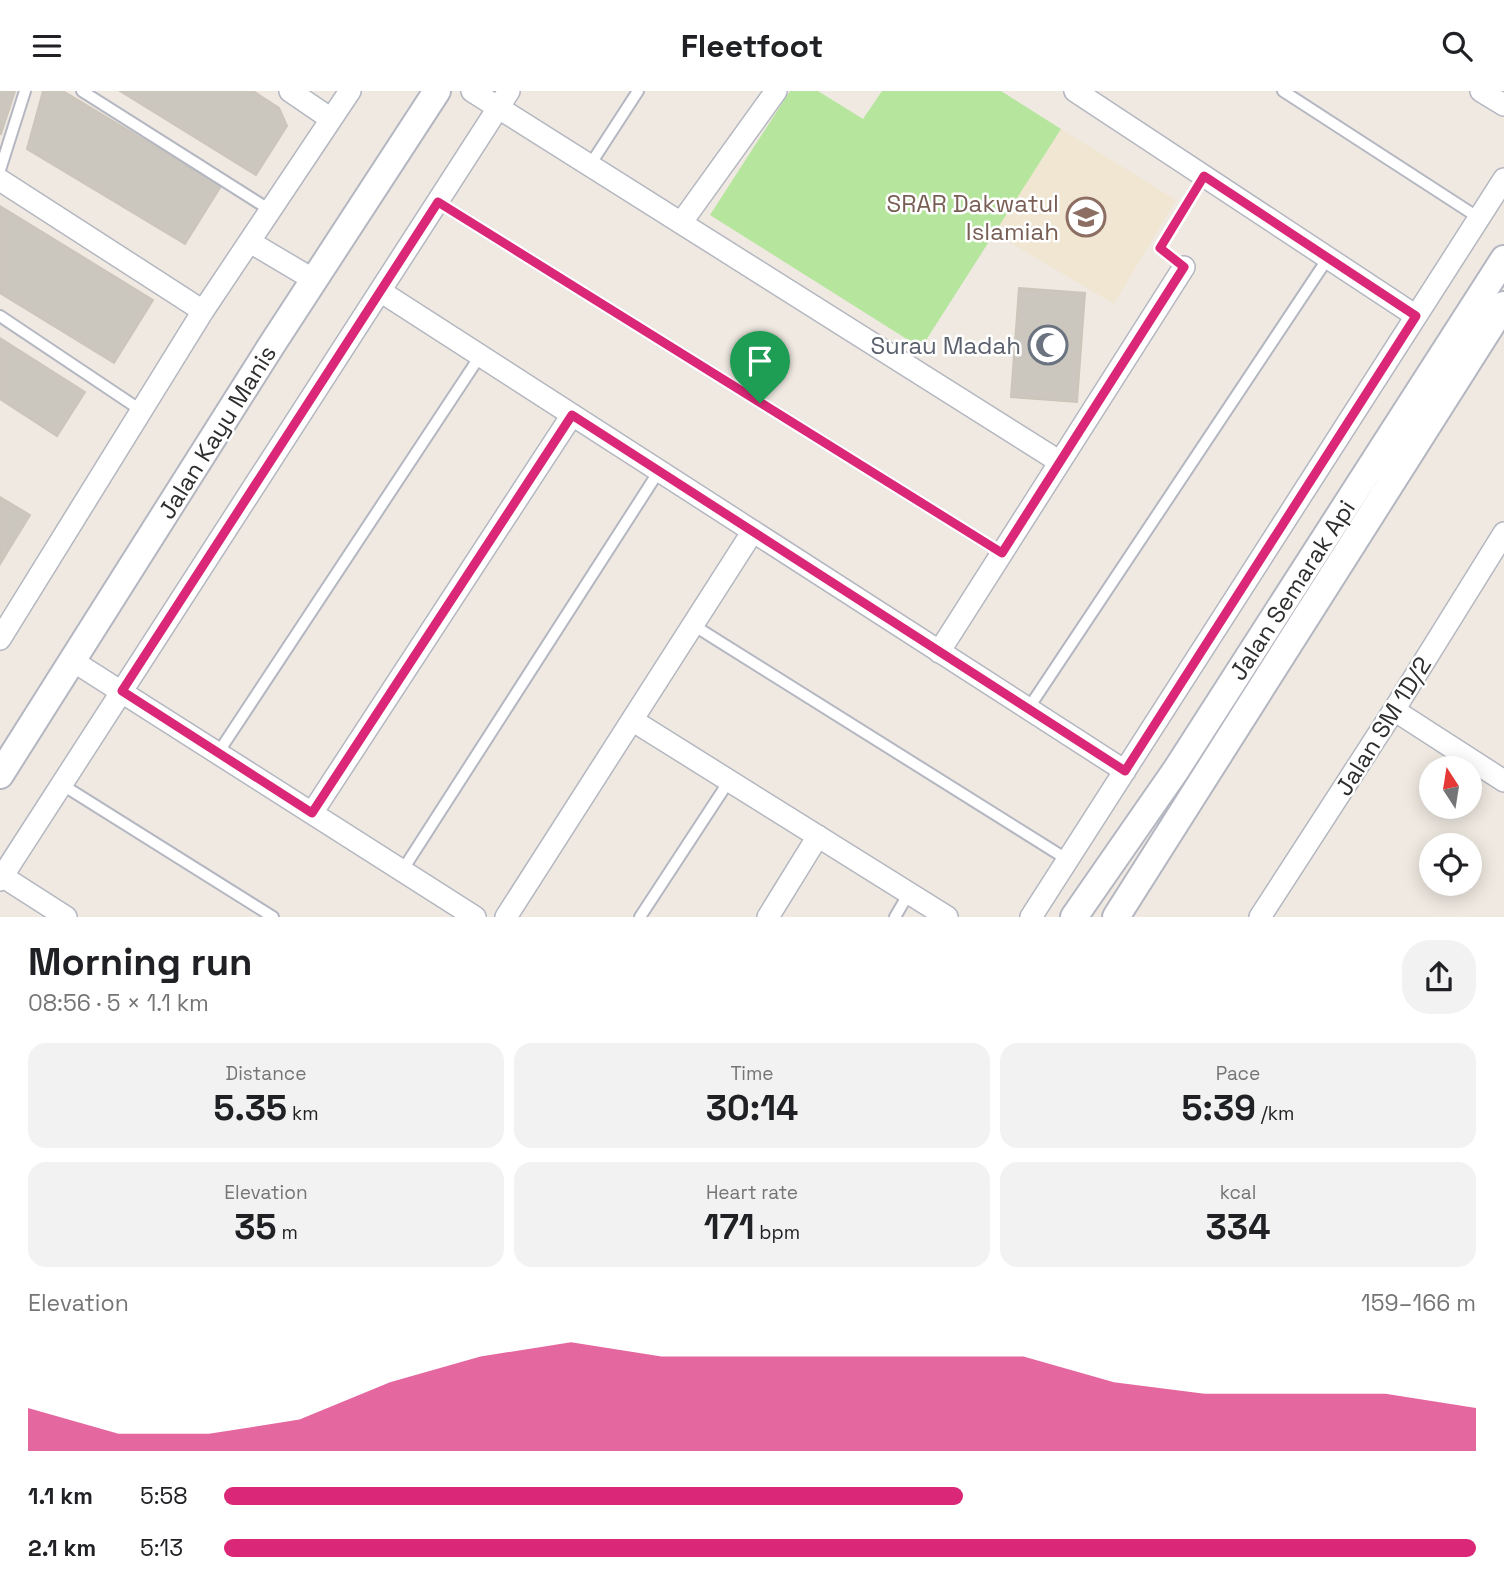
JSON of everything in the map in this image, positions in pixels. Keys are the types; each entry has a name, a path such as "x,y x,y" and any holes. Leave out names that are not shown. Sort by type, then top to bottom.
{"street":[{"path":"290,91 331,119"},
{"path":"0,639 204,311 350,91"},
{"name":"Jalan Kayu Manis","path":"0,775 437,91"},
{"path":"472,91 504,99 590,165 1060,462"},
{"path":"681,223 776,91"},
{"path":"1075,91 1416,316"},
{"path":"1481,91 1504,105"},
{"path":"66,917 1,878 504,99"},
{"path":"1031,917 1504,179"},
{"path":"0,180 204,311"},
{"path":"250,242 314,280"},
{"name":"Jalan Semarak Api","path":"1074,917 1176,770 1504,259"},
{"path":"939,652 1184,267"},
{"path":"380,291 1125,771"},
{"name":"Jalan Semarak Api","path":"1116,917 1504,305"},
{"path":"312,813 572,415"},
{"path":"506,917 753,531"},
{"name":"Jalan SM 1D/2","path":"1260,917 1504,533"},
{"path":"73,661 475,917"},
{"path":"1394,710 1504,781"},
{"path":"632,720 947,917"},
{"path":"768,917 818,837"}],"lane":[{"path":"0,170 25,91"},
{"path":"82,91 271,210"},
{"path":"590,165 638,91"},
{"path":"1283,91 1479,218"},
{"path":"438,202 1002,553"},
{"path":"1028,709 1328,258"},
{"path":"0,316 142,411"},
{"path":"218,753 480,356"},
{"path":"402,871 659,471"},
{"path":"693,625 1068,860"},
{"path":"640,917 729,781"},
{"path":"61,784 273,917"},
{"path":"895,917 909,893"}],"path":[{"path":"1184,267 1160,248 1204,176"}],"shaded area":[{"name":"SRAR Dakwatul Islamiah","path":"1061,129 1176,200 1114,304 994,233"}],"green space":[{"path":"790,91 818,91 863,119 882,91 1001,91 1061,129 921,348 710,215"}],"building":[{"path":"0,91 15,91 1,134 0,133"},
{"path":"43,91 63,91 221,186 185,244 27,149"},
{"path":"120,91 253,91 279,108 287,126 256,175"},
{"path":"0,206 153,300 114,363 0,293"},
{"name":"Surau Madah","path":"1019,288 1085,293 1077,402 1011,397"},
{"path":"0,338 85,392 57,436 0,399"},
{"path":"0,497 30,515 0,564"}],"place":[{"name":"SRAR Dakwatul Islamiah","path":"1086,217"},
{"name":"Surau Madah","path":"1048,345"}],"route":[{"path":"1204,176 1416,316 1125,771 572,415 312,813 122,691 438,202 760,403 1002,553 1184,267 1160,248 1204,176"}]}
